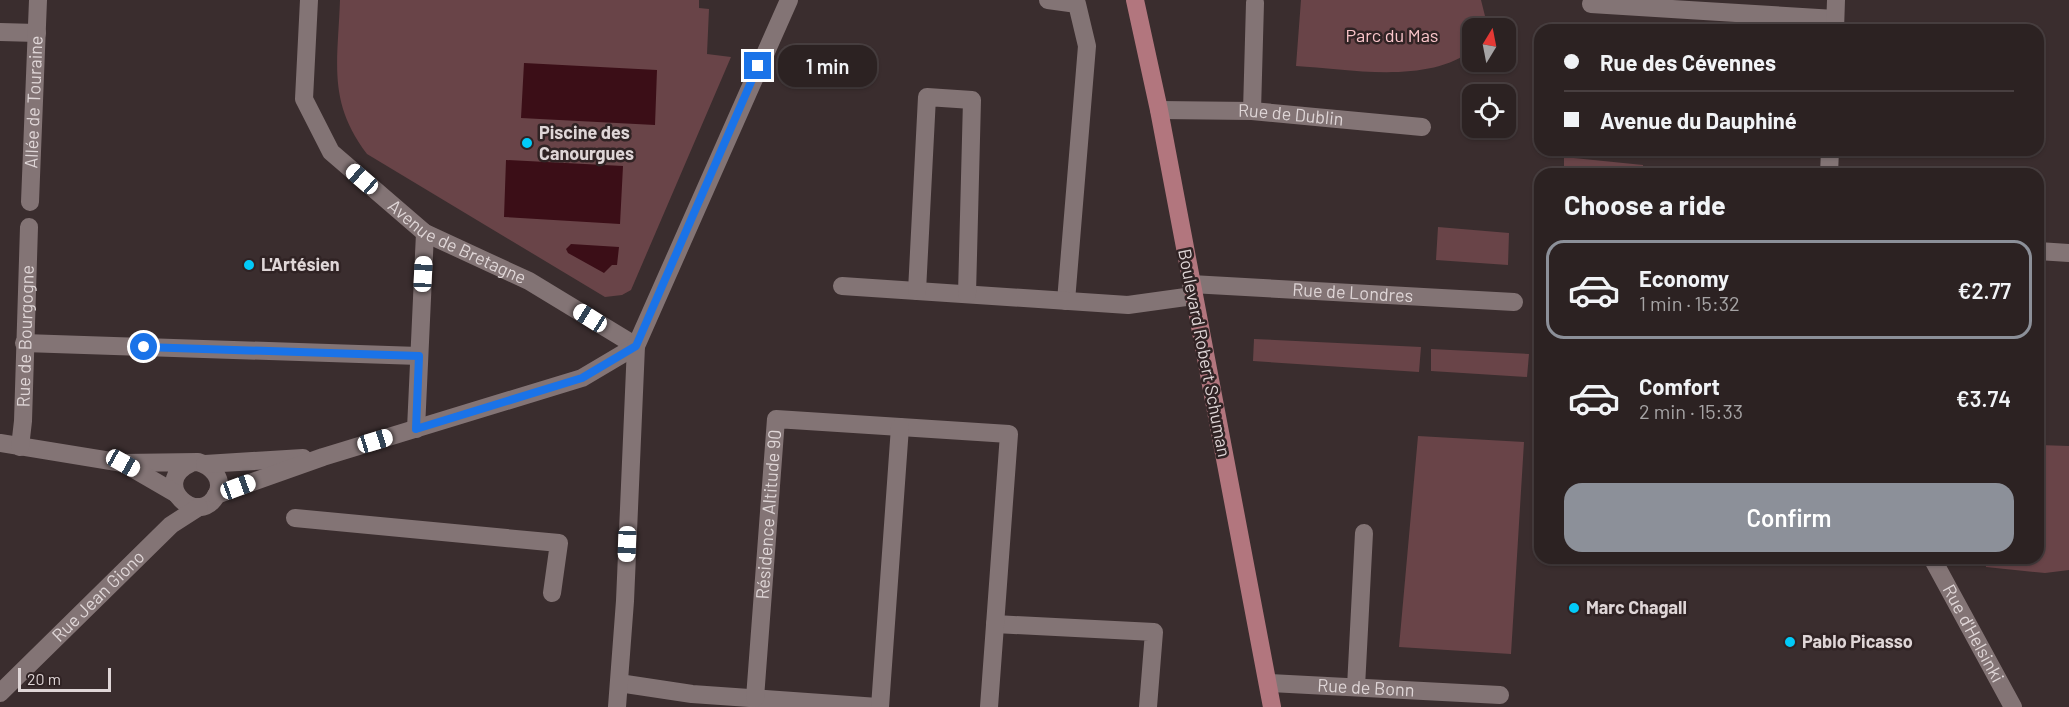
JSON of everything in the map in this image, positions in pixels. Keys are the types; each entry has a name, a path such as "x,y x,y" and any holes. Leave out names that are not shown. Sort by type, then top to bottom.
{"main road":[{"name":"Boulevard Robert Schuman","path":"1135,0 1159,110 1272,707"}],"street":[{"name":"Allée de Touraine","path":"30,202 38,0"},
{"name":"Avenue de Bretagne","path":"309,0 304,99 331,152 425,233 529,281 636,346"},
{"path":"617,707 636,346 789,0"},
{"path":"1048,0 1076,2 1086,46 1066,301"},
{"path":"1835,24 1836,0"},
{"path":"1252,111 1255,3"},
{"path":"1590,4 1823,24"},
{"path":"0,32 37,33"},
{"path":"917,291 927,97 972,100 967,294"},
{"name":"Rue de Dublin","path":"1159,110 1252,111 1422,127"},
{"name":"Rue de Bourgogne","path":"20,447 23,421 29,227"},
{"path":"416,429 425,233"},
{"path":"2044,251 2069,253"},
{"name":"Rue de Londres","path":"842,286 1128,305 1192,290 1515,302"},
{"path":"24,343 419,356"},
{"path":"123,463 191,507 199,507 206,505 216,495 323,457 582,378 636,346"},
{"name":"Résidence Altitude 90","path":"755,698 776,419 1009,434 989,707"},
{"path":"619,683 692,694 879,707 900,427"},
{"path":"0,443 123,463 198,464 323,457"},
{"path":"177,496 175,478 184,466 198,464 216,474 219,481 216,495"},
{"name":"Rue Jean Giono","path":"171,525 177,496"},
{"name":"Rue Jean Giono","path":"0,693 171,525 199,507"},
{"path":"295,518 559,543 552,593"},
{"path":"1356,687 1364,532"},
{"name":"Rue d'Helsinki","path":"1935,564 2013,707"},
{"path":"995,624 1154,632 1148,707"},
{"name":"Rue de Bonn","path":"1268,682 1500,695"}],"green space":[{"name":"Piscine des Canourgues","path":"340,0 699,0 699,8 709,9 707,54 731,57 631,290 622,295 605,297 367,154 354,135 340,98 337,62"},
{"name":"Parc du Mas","path":"1301,0 1481,0 1486,18 1462,18 1462,56 1455,60 1435,67 1388,72 1296,66"},
{"path":"1564,157 1643,165 1643,168 1564,168"},
{"path":"1438,227 1509,233 1508,265 1436,260"},
{"path":"1254,339 1421,347 1419,372 1253,361"},
{"path":"1431,349 1529,354 1527,377 1431,371"},
{"path":"1418,436 1524,442 1511,654 1399,647"},
{"path":"2044,445 2069,446 2069,570 2045,573 1986,567 1986,564 2044,564"}],"shaded area":[{"path":"524,63 657,70 655,125 521,118"},
{"path":"506,160 623,166 620,224 504,217"},
{"path":"571,244 619,247 617,265 612,265 604,273 568,253 566,249"}],"place":[{"name":"Piscine des Canourgues","path":"527,143"},
{"name":"L'Artésien","path":"249,265"},
{"name":"Marc Chagall","path":"1574,608"},
{"name":"Pablo Picasso","path":"1790,642"}],"route":[{"path":"144,347 419,356 416,429 582,378 636,346 758,66"}]}
